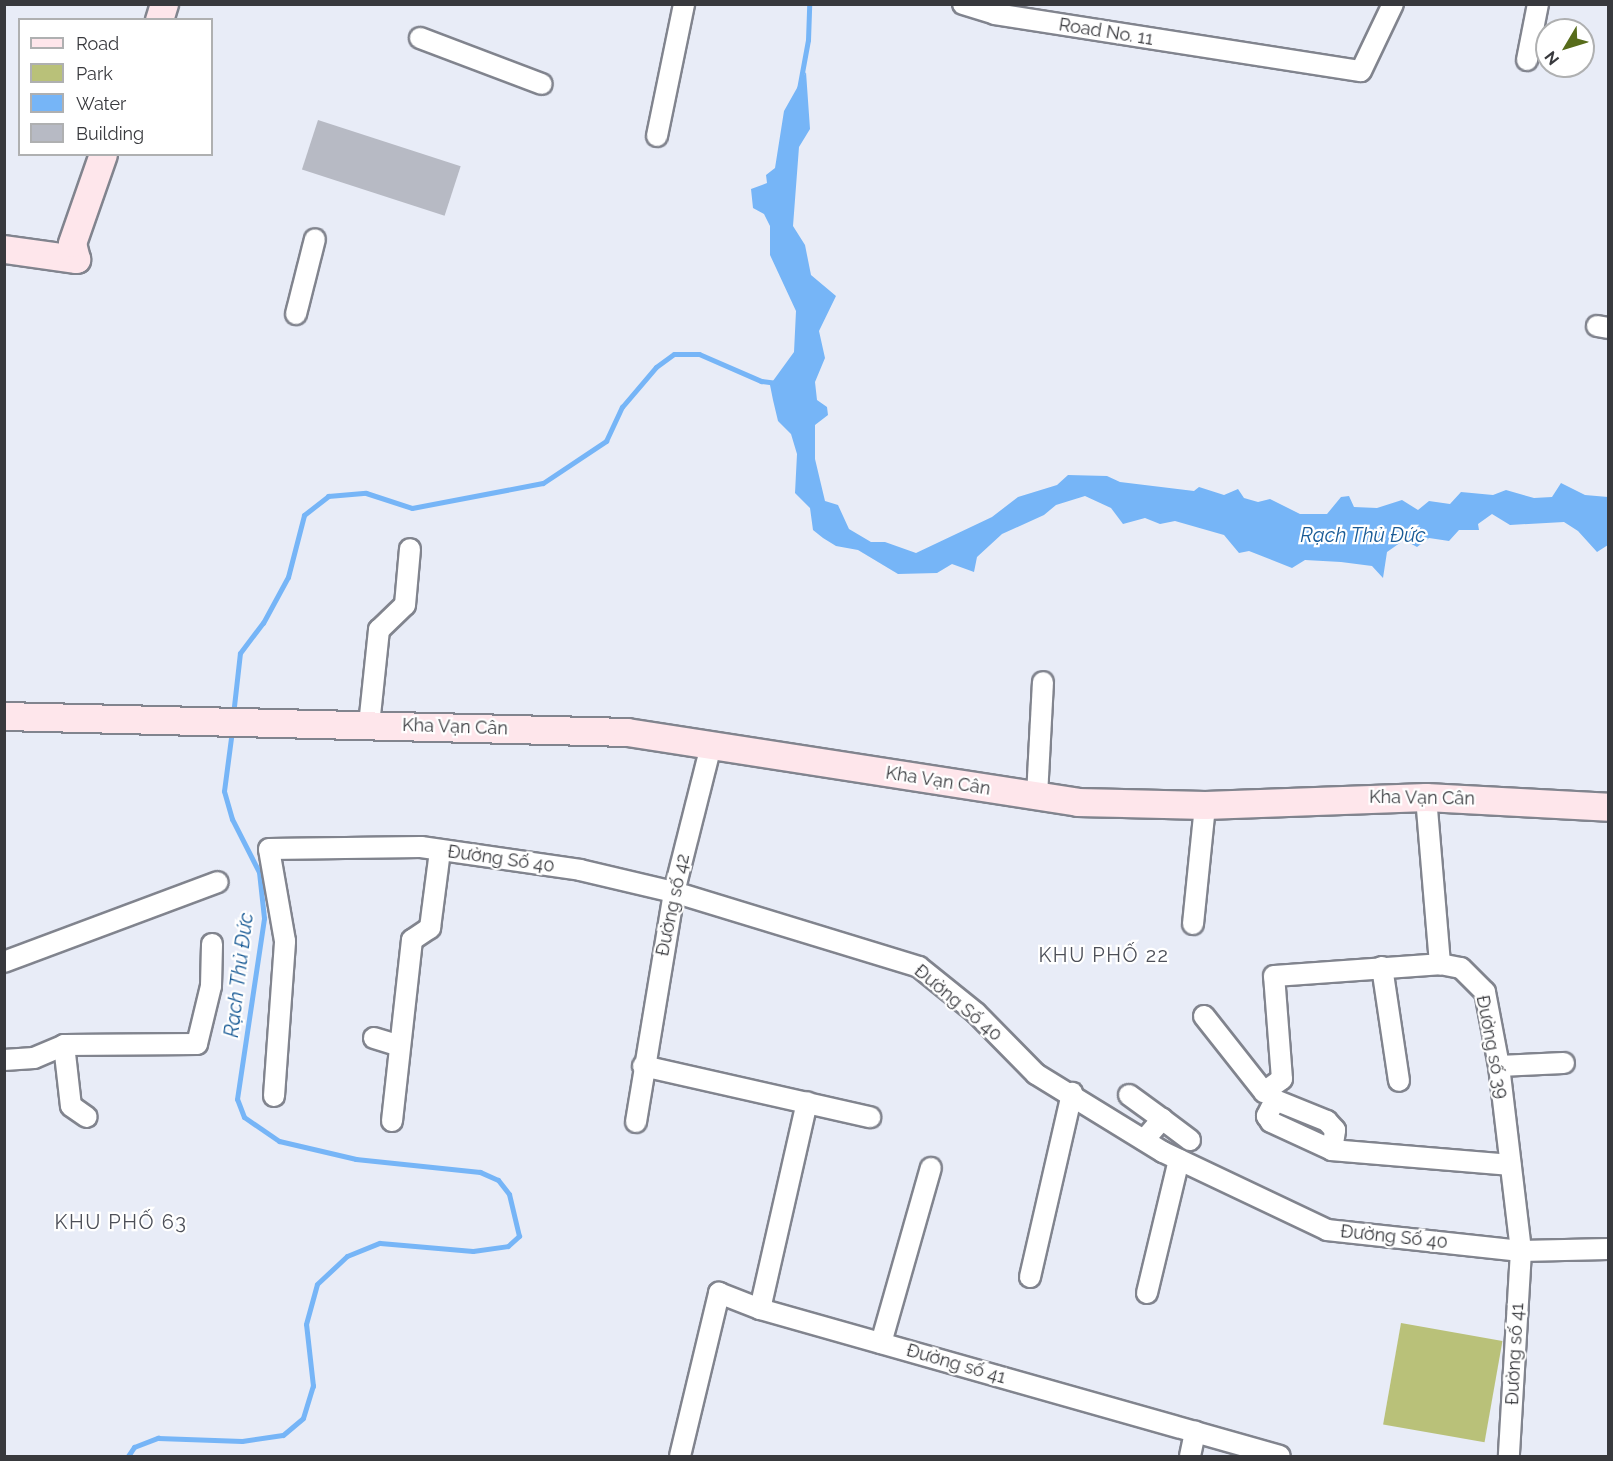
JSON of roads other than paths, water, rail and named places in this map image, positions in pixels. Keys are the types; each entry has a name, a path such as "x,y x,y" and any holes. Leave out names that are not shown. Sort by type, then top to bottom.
{"main road":[{"path":"4,249 76,259 72,243 102,156"},
{"name":"Kha Vạn Cân","path":"4,716 627,732 1077,802 1205,805 1426,796 1608,807"}],"street":[{"path":"657,136 684,4"},
{"name":"Road No. 11","path":"963,4 995,14 1250,52 1320,67 1361,71 1393,4"},
{"path":"1527,60 1538,4"},
{"path":"420,38 542,84"},
{"path":"296,314 315,239"},
{"path":"369,724 379,630 405,605 410,549"},
{"path":"1037,796 1042,682"},
{"name":"Đường số 42","path":"636,1122 643,1066 674,892 711,746"},
{"path":"1204,1016 1264,1092 1282,1079 1274,976 1440,964 1426,796"},
{"path":"1193,924 1205,805"},
{"name":"Đường Số 40","path":"274,1096 285,941 269,849 421,848 580,870 674,892 919,967 976,1013 1036,1074 1072,1093 1179,1160 1327,1230 1521,1251 1608,1250"},
{"path":"392,1122 412,940 430,928 440,851"},
{"path":"4,962 218,882"},
{"path":"4,1060 34,1058 64,1045 197,1044 211,986 212,944"},
{"name":"Đường số 39","path":"1440,964 1461,968 1485,992 1498,1066 1521,1251"},
{"path":"1382,967 1399,1080"},
{"path":"374,1038 400,1046"},
{"path":"64,1045 71,1106 87,1117"},
{"path":"1498,1066 1564,1063"},
{"path":"643,1066 870,1117"},
{"path":"1030,1277 1072,1093"},
{"path":"1129,1095 1190,1140"},
{"path":"760,1309 807,1102"},
{"path":"1144,1140 1162,1119"},
{"path":"1332,1150 1510,1165"},
{"path":"1147,1293 1179,1160"},
{"path":"881,1343 931,1168"},
{"name":"Đường số 41","path":"1509,1456 1521,1251"},
{"name":"Đường số 41","path":"680,1456 719,1293 760,1309 1280,1456"},
{"path":"1190,1456 1195,1432"}],"water":[{"name":"Rạch Thủ Đức","path":"806,72 810,129 799,147 793,226 805,245 811,275 836,296 819,331 825,358 815,382 817,400 827,407 828,415 815,425 815,459 825,501 838,505 849,529 871,542 885,542 916,553 992,517 1018,497 1057,485 1068,475 1107,476 1120,482 1194,491 1199,487 1224,495 1238,489 1244,498 1258,502 1270,499 1300,514 1327,514 1341,497 1349,496 1354,507 1377,508 1402,500 1418,510 1429,501 1450,504 1461,492 1493,495 1506,490 1534,498 1552,497 1561,483 1585,495 1608,497 1608,545 1597,552 1578,531 1564,522 1510,525 1492,514 1478,524 1479,530 1459,530 1449,541 1429,538 1417,547 1404,540 1387,552 1383,578 1372,566 1341,562 1305,560 1292,568 1249,551 1239,553 1224,535 1175,521 1160,524 1145,518 1123,524 1111,508 1085,496 1056,505 1044,515 1002,534 977,557 974,572 952,564 937,573 898,574 858,550 836,546 813,530 810,508 795,493 797,454 791,434 778,421 770,385 794,352 796,311 770,255 770,226 764,214 753,208 751,189 767,183 766,175 775,168 784,111"}],"waterway":[{"path":"799,89 808,40 809,4"},
{"name":"Rạch Thủ Đức","path":"233,715 240,653 263,623 288,577 304,515 328,496 366,493 412,508 543,483 606,441 622,407 656,367 674,354 699,354 761,381 777,383"},
{"name":"Rạch Thủ Đức","path":"128,1456 134,1447 158,1438 242,1441 283,1435 303,1418 313,1386 306,1324 317,1284 347,1256 380,1243 473,1251 508,1246 519,1236 509,1194 498,1180 480,1172 356,1159 279,1141 244,1117 237,1099 264,918 259,872 232,819 224,791 232,730"}],"district":[{"name":"KHU PHỐ 22","path":"1104,955"},
{"name":"KHU PHỐ 63","path":"121,1222"}]}
